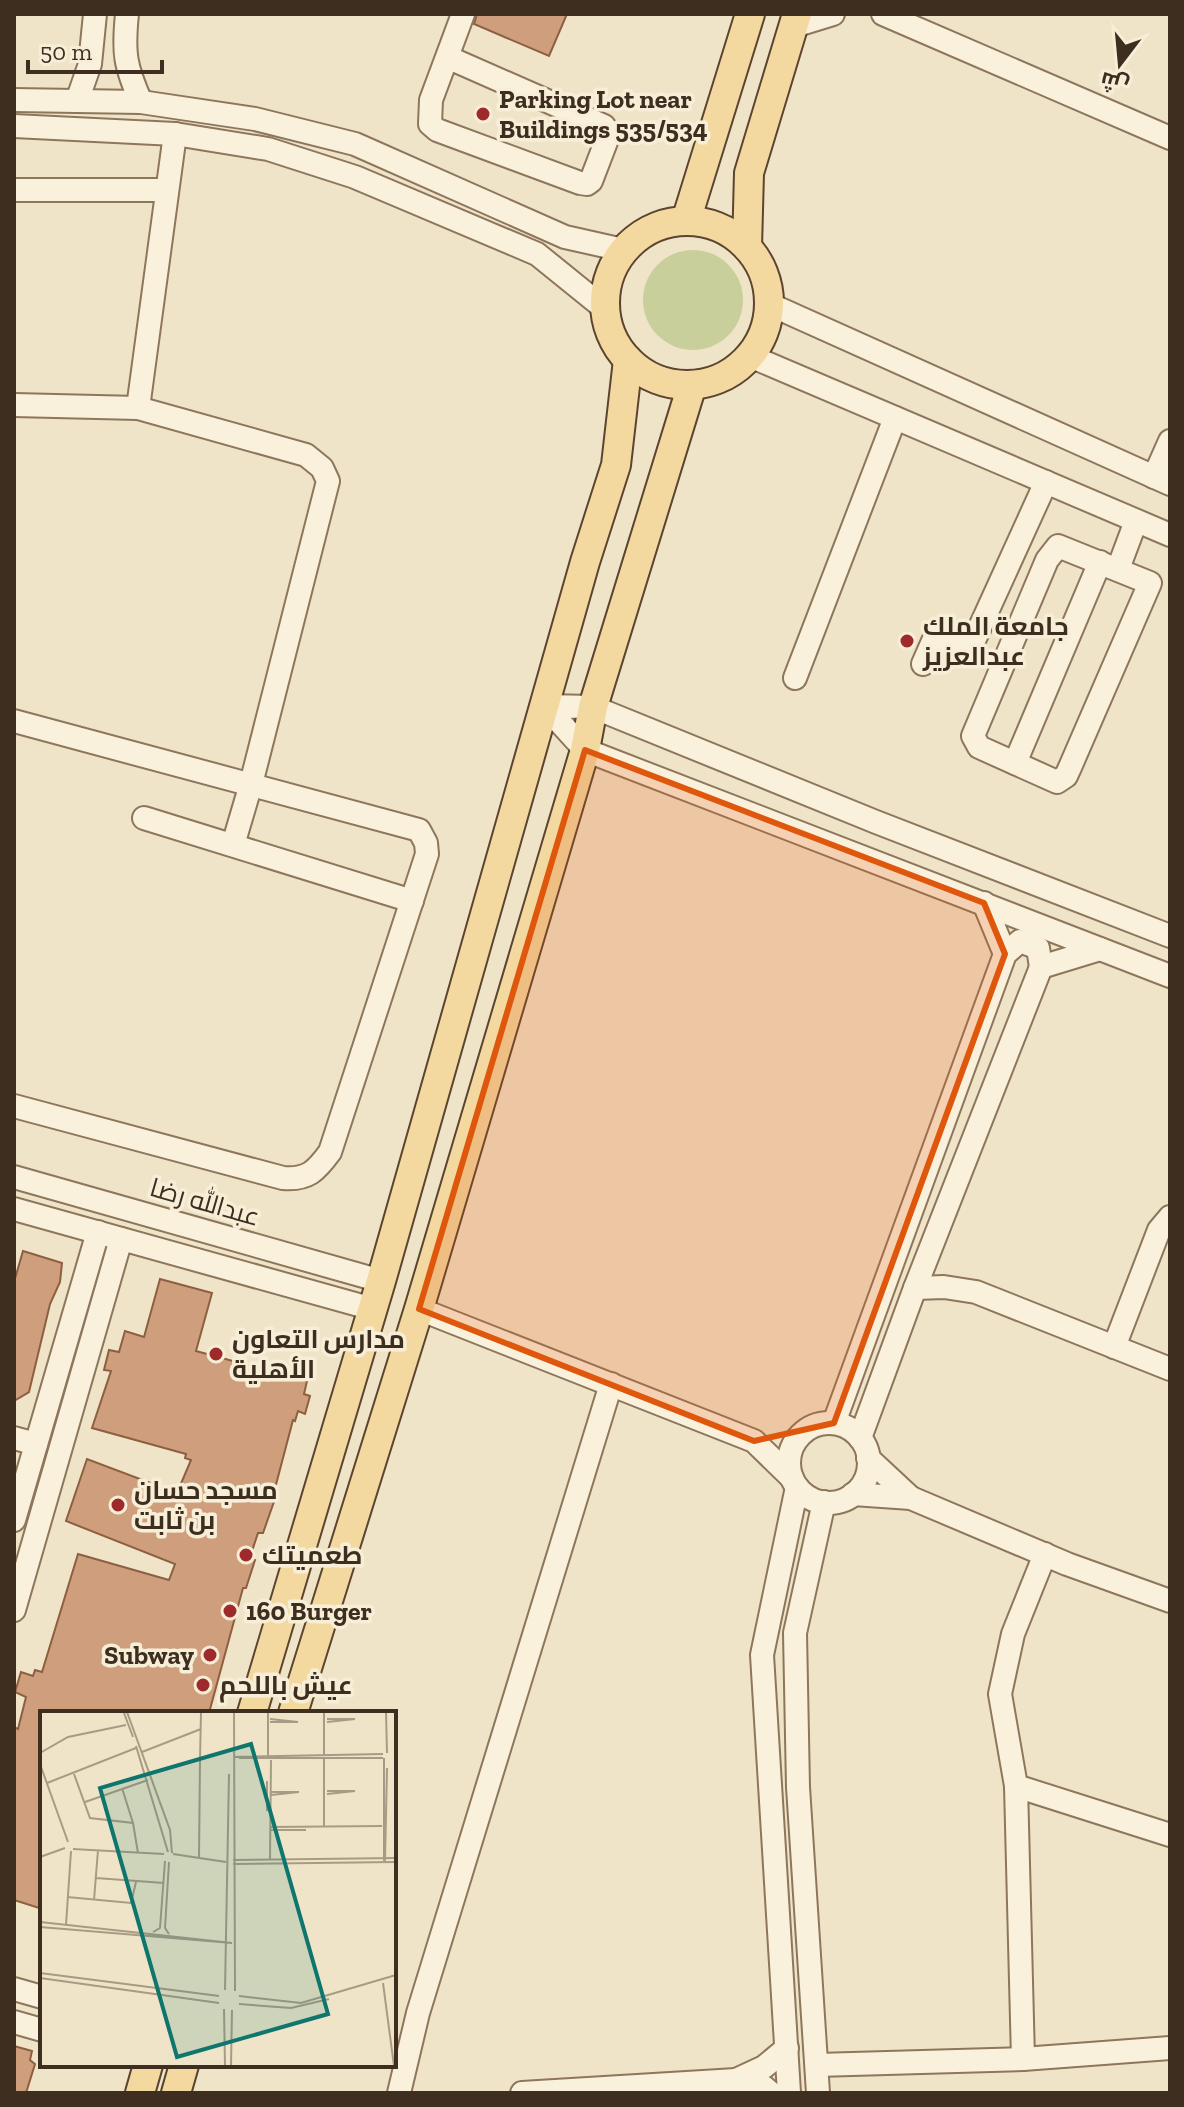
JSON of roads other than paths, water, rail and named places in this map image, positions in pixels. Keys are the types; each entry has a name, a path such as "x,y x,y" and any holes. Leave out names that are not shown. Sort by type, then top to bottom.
{"main road":[{"path":"686,221 750,14"},
{"path":"747,247 749,173 796,20"},
{"path":"686,221 709,224 730,233 747,247 767,283 769,304 764,332 750,356 734,371 714,381 692,385 669,383 647,375 628,360 608,328 605,309 606,288 612,268 623,250 641,234 663,224 686,221"},
{"path":"253,1711 373,1309 585,562 616,465 628,360"},
{"path":"294,1711 419,1309 585,750 593,707 692,385"},
{"path":"140,2093 147,2067"},
{"path":"176,2093 183,2067"}],"street":[{"path":"77,101 90,64 95,14"},
{"path":"127,14 124,39 126,69 141,102"},
{"path":"447,57 604,126 609,134 591,181 580,183 437,130 430,124 428,112 447,57 463,14"},
{"path":"796,20 833,14"},
{"path":"883,14 1170,138"},
{"path":"14,100 141,102 255,119 355,144 565,237 623,250"},
{"path":"14,126 175,134 268,149 355,177 537,254 605,309"},
{"path":"138,408 175,134"},
{"path":"14,190 167,190"},
{"path":"769,304 1162,480 1170,441"},
{"path":"750,356 1170,535"},
{"path":"14,405 138,408 306,455 322,468 328,481 233,845"},
{"path":"795,678 895,418"},
{"path":"923,664 934,639 965,649 971,647 1046,482"},
{"path":"1015,763 1109,566 1136,521"},
{"path":"1058,546 1160,587 1066,776 1057,782 979,747 973,736 1052,551 1058,546"},
{"path":"545,706 593,707 876,822 1170,936"},
{"path":"545,706 585,750 1170,976"},
{"path":"14,721 419,830 426,843 427,854 330,1152 317,1170 298,1179 283,1178 14,1106"},
{"path":"144,818 412,901"},
{"path":"984,903 1005,954"},
{"path":"419,1309 754,1441 804,1494 824,1502 844,1500 853,1494 868,1474 864,1448 915,1288 1041,967 1038,948 1020,941 1005,954 834,1423"},
{"path":"1041,967 1100,949"},
{"name":"عبدالله رضا","path":"14,1177 381,1281"},
{"path":"69,1224 75,1194"},
{"path":"14,1209 373,1309"},
{"path":"1114,1347 1159,1230 1170,1217"},
{"path":"14,1520 25,1441 98,1232"},
{"path":"14,1610 121,1239"},
{"path":"915,1288 944,1287 976,1292 1170,1369"},
{"path":"399,2093 418,2013 611,1384"},
{"path":"789,2093 762,1655 794,1482 789,1458 798,1435 823,1423 834,1423 853,1431 864,1448 911,1498"},
{"path":"754,1441 804,1431"},
{"path":"853,1494 911,1498 1045,1554 1170,1601"},
{"path":"818,2093 798,1787 795,1633 824,1502"},
{"path":"1023,2059 1016,1786 1000,1694 1013,1634 1045,1554"},
{"path":"1016,1786 1170,1835"},
{"path":"14,1989 40,1996"},
{"path":"14,2022 40,2029"},
{"path":"736,2080 764,2067 787,2048"},
{"path":"817,2065 1023,2059 1170,2048"},
{"path":"522,2093 736,2080 764,2087 771,2093"}],"place":[{"name":"Parking Lot near Buildings 535/534","path":"483,114"},
{"name":"جامعة الملك عبدالعزيز","path":"907,641"},
{"name":"مدارس التعاون الأهلية","path":"216,1354"},
{"name":"مسجد حسان بن ثابت","path":"118,1505"},
{"name":"طعميتك","path":"246,1555"},
{"name":"160 Burger","path":"230,1611"},
{"name":"Subway","path":"210,1655"},
{"name":"عيش باللحم","path":"203,1685"}]}
